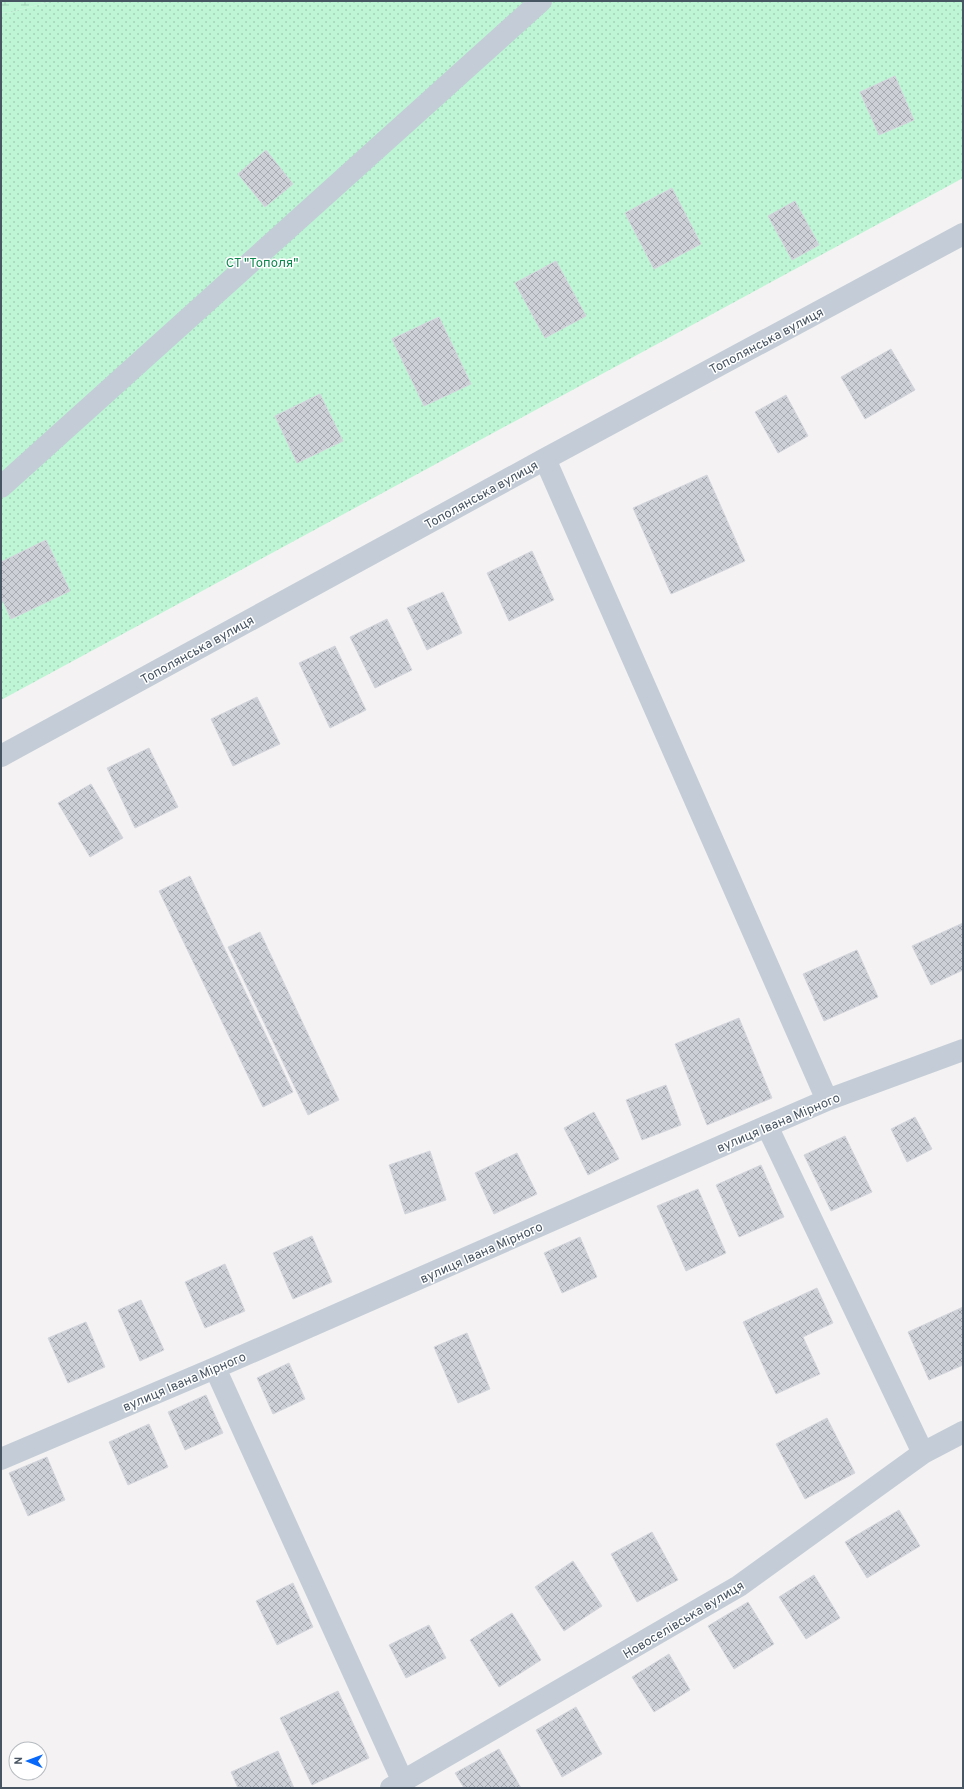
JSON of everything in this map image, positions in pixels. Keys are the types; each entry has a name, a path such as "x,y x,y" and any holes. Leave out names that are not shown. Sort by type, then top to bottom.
{"street":[{"path":"1,488 540,1"},
{"name":"Тополянська вулиця","path":"1,756 545,459 963,234"},
{"path":"545,459 827,1100"},
{"name":"вулиця Івана Мірного","path":"1,1459 215,1368 827,1100 963,1050"},
{"path":"767,1126 922,1453"},
{"path":"215,1368 397,1785"},
{"name":"Новоселівська вулиця","path":"397,1785 739,1586 922,1453 963,1432"}],"green space":[{"path":"1,1 52,1 8,13 1,12"},
{"name":"СТ \"Тополя\"","path":"52,1 963,1 963,178 1,700 1,12 8,13"}],"building":[{"path":"895,76 914,120 879,135 860,92"},
{"path":"266,150 293,184 265,207 238,174"},
{"path":"672,188 701,244 654,269 625,213"},
{"path":"795,201 819,245 792,260 768,216"},
{"path":"556,261 586,316 545,338 515,283"},
{"path":"439,317 471,384 424,406 392,339"},
{"path":"891,349 915,390 865,419 841,377"},
{"path":"320,394 343,441 297,463 275,416"},
{"path":"786,395 808,436 778,453 755,412"},
{"path":"707,475 745,561 671,594 633,508"},
{"path":"46,540 70,591 11,619 1,597 1,562"},
{"path":"532,551 554,600 509,621 487,573"},
{"path":"443,592 462,633 427,650 407,608"},
{"path":"387,619 412,670 375,688 350,637"},
{"path":"335,646 366,710 330,728 299,663"},
{"path":"257,697 280,744 233,766 211,719"},
{"path":"149,748 178,807 135,828 107,768"},
{"path":"91,784 123,838 90,857 58,803"},
{"path":"190,876 293,1092 263,1107 159,891"},
{"path":"963,923 963,970 931,985 912,946"},
{"path":"260,932 339,1100 308,1115 228,947"},
{"path":"857,950 878,997 824,1021 803,974"},
{"path":"739,1018 772,1098 707,1125 675,1044"},
{"path":"666,1085 681,1125 642,1140 626,1100"},
{"path":"594,1112 619,1159 588,1175 564,1128"},
{"path":"915,1117 932,1149 907,1162 891,1129"},
{"path":"845,1136 872,1192 831,1211 804,1155"},
{"path":"430,1151 446,1200 405,1214 389,1165"},
{"path":"517,1153 537,1194 494,1214 475,1173"},
{"path":"761,1165 784,1217 739,1237 716,1185"},
{"path":"698,1189 726,1253 686,1271 657,1206"},
{"path":"312,1236 332,1282 293,1299 273,1253"},
{"path":"580,1237 597,1277 562,1293 544,1253"},
{"path":"225,1264 245,1311 205,1328 185,1282"},
{"path":"817,1288 833,1323 803,1337 820,1374 776,1394 743,1322"},
{"path":"141,1300 164,1350 140,1361 118,1310"},
{"path":"963,1307 963,1365 929,1380 908,1332"},
{"path":"86,1322 105,1367 68,1383 48,1338"},
{"path":"467,1333 490,1389 458,1403 434,1347"},
{"path":"289,1363 305,1399 273,1414 257,1378"},
{"path":"206,1395 223,1433 185,1450 168,1412"},
{"path":"827,1418 855,1473 805,1499 776,1444"},
{"path":"149,1424 168,1467 128,1485 109,1442"},
{"path":"47,1457 65,1500 28,1516 9,1473"},
{"path":"899,1510 920,1546 867,1578 845,1542"},
{"path":"652,1532 678,1580 637,1602 611,1554"},
{"path":"573,1561 602,1606 564,1631 535,1587"},
{"path":"814,1575 840,1618 806,1639 779,1597"},
{"path":"293,1583 313,1627 277,1645 256,1601"},
{"path":"748,1602 774,1644 734,1669 708,1626"},
{"path":"512,1613 541,1660 499,1687 470,1640"},
{"path":"429,1625 446,1658 406,1678 389,1645"},
{"path":"669,1654 690,1690 654,1712 632,1677"},
{"path":"338,1691 369,1758 312,1785 280,1718"},
{"path":"576,1707 602,1754 562,1777 536,1730"},
{"path":"499,1749 521,1788 464,1788 455,1773"},
{"path":"278,1751 294,1788 238,1788 231,1772"}]}
